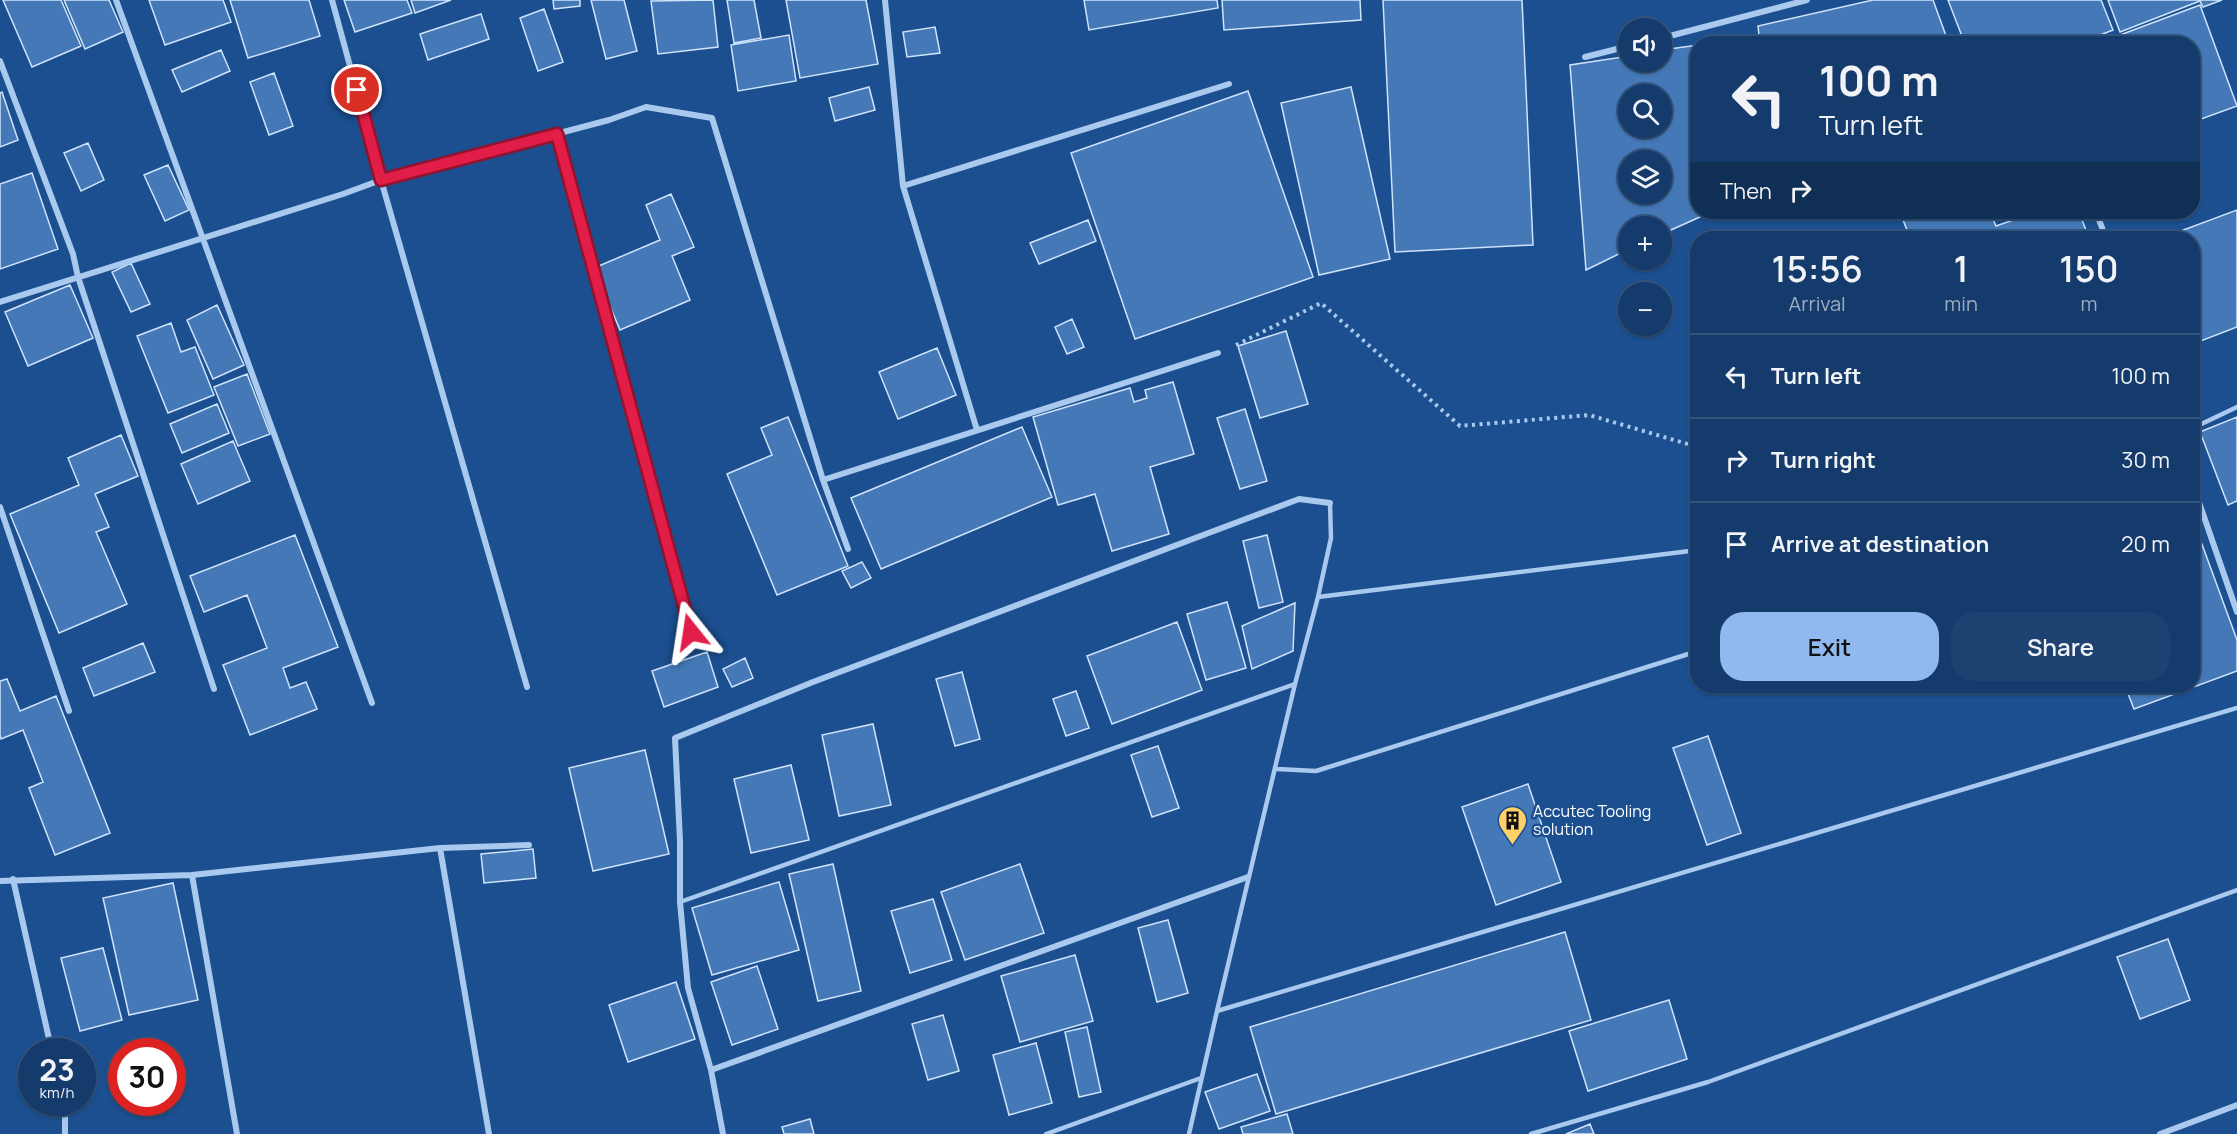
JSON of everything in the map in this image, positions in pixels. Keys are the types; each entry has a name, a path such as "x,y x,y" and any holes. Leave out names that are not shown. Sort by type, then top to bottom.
{"street":[{"path":"116,0 372,703"},
{"path":"332,0 381,180 527,687"},
{"path":"885,0 903,186 977,430"},
{"path":"1672,35 1807,0"},
{"path":"1586,57 1618,49"},
{"path":"0,61 73,254 78,277 214,689"},
{"path":"903,186 1229,84"},
{"path":"0,302 381,180 609,120 646,107 712,118 823,480 848,549"},
{"path":"557,134 691,632"},
{"path":"823,480 1218,353"},
{"path":"723,1134 711,1070 688,988 680,902 680,841 675,738 813,682 1299,499 1330,503"},
{"path":"2200,505 2237,612"},
{"path":"0,507 69,711"},
{"path":"0,880 192,875 440,848 529,845"},
{"path":"440,848 489,1134"},
{"path":"192,875 237,1134"},
{"path":"711,1070 1248,876"},
{"path":"13,879 49,1038"},
{"path":"2160,1134 2237,1105"},
{"path":"64,1116 65,1134"}],"lane":[{"path":"2200,425 2237,407"},
{"path":"1189,1134 1248,876 1318,597 1331,538 1330,503"},
{"path":"1318,597 1690,551"},
{"path":"1276,769 1316,771 1690,654"},
{"path":"680,902 1295,684"},
{"path":"1217,1011 2237,708"},
{"path":"1531,1134 1708,1082 2237,890"},
{"path":"1046,1134 1202,1078"}],"path":[{"path":"1218,353 1321,303 1460,426 1589,415 1690,445"}],"building":[{"path":"3,0 61,0 81,46 32,67"},
{"path":"64,0 109,0 123,32 85,49"},
{"path":"149,0 223,0 231,22 165,45"},
{"path":"230,0 309,0 320,36 248,58"},
{"path":"344,0 407,0 412,13 355,32"},
{"path":"411,0 451,0 415,13"},
{"path":"553,0 580,0 580,6 554,9"},
{"path":"591,0 624,0 637,51 606,59"},
{"path":"713,0 718,47 658,54 651,1"},
{"path":"727,0 754,0 761,38 734,43"},
{"path":"786,0 866,0 878,64 800,78"},
{"path":"1084,0 1217,0 1218,8 1089,30"},
{"path":"1222,0 1360,0 1361,20 1224,30"},
{"path":"1383,0 1522,0 1533,245 1395,252"},
{"path":"1873,0 1933,0 1946,36 1759,36 1758,26"},
{"path":"1948,0 2101,0 2113,30 2098,36 1962,36"},
{"path":"2108,0 2222,0 2203,7 2200,1 2120,32"},
{"path":"2200,5 2237,106 2200,119 2200,36 2117,36"},
{"path":"544,9 563,62 538,71 520,18"},
{"path":"481,14 489,39 428,60 420,34"},
{"path":"935,27 940,53 907,57 903,32"},
{"path":"789,35 796,81 738,91 731,45"},
{"path":"1690,46 1690,219 1695,219 1672,230 1672,216 1618,216 1618,254 1586,270 1570,65 1618,58 1618,72 1672,72 1672,49"},
{"path":"221,50 230,71 182,92 172,70"},
{"path":"274,73 293,126 269,135 250,82"},
{"path":"869,87 875,110 835,121 829,98"},
{"path":"1351,87 1390,259 1319,275 1281,103"},
{"path":"1248,91 1313,277 1135,339 1071,153"},
{"path":"2,92 18,140 0,147 0,93"},
{"path":"88,143 104,180 81,191 64,153"},
{"path":"168,165 189,210 165,221 144,175"},
{"path":"32,173 58,249 0,269 0,184"},
{"path":"671,194 694,247 672,256 690,300 620,330 594,268 660,240 646,205"},
{"path":"2237,210 2237,327 2200,341 2200,231 2181,231"},
{"path":"1903,219 1993,219 1996,226 2016,219 2082,219 2086,231 1907,231"},
{"path":"1088,220 1096,241 1039,264 1030,243"},
{"path":"131,263 150,304 131,312 112,272"},
{"path":"70,285 93,338 28,366 5,312"},
{"path":"217,305 244,365 213,379 187,320"},
{"path":"1072,319 1084,347 1067,354 1055,327"},
{"path":"171,323 181,352 195,347 214,395 168,413 137,336"},
{"path":"1286,331 1308,404 1260,418 1238,346"},
{"path":"937,348 956,395 898,419 879,372"},
{"path":"247,374 270,434 238,446 214,387"},
{"path":"1173,382 1194,454 1150,467 1169,534 1112,551 1095,494 1058,505 1033,417 1130,388 1134,402 1147,398 1145,390"},
{"path":"217,404 229,433 182,453 170,424"},
{"path":"1245,409 1267,481 1240,489 1217,418"},
{"path":"788,417 848,566 777,595 727,474 772,455 761,428"},
{"path":"2237,417 2237,501 2228,505 2200,432"},
{"path":"1022,427 1052,497 881,569 851,498"},
{"path":"121,435 138,476 95,494 109,527 96,532 127,604 59,633 10,514 79,485 68,458"},
{"path":"233,441 250,481 198,504 181,464"},
{"path":"295,535 338,647 283,668 290,688 306,682 317,709 250,735 223,665 267,648 247,595 204,612 190,576"},
{"path":"1267,535 1283,602 1259,608 1243,541"},
{"path":"2200,539 2237,640 2237,671 2200,685"},
{"path":"862,562 871,578 851,588 842,571"},
{"path":"1227,602 1246,668 1206,680 1187,614"},
{"path":"1295,603 1293,651 1252,669 1242,626"},
{"path":"1177,622 1202,690 1112,724 1087,656"},
{"path":"143,643 155,672 94,696 83,668"},
{"path":"707,652 718,687 664,707 652,671"},
{"path":"745,658 753,678 732,687 723,669"},
{"path":"962,672 980,739 955,746 936,679"},
{"path":"7,679 20,711 56,696 110,833 55,855 29,788 43,782 23,730 1,739 0,681"},
{"path":"1076,691 1089,728 1066,736 1053,699"},
{"path":"2128,693 2177,693 2134,709"},
{"path":"873,724 891,805 839,816 822,735"},
{"path":"1708,736 1741,833 1707,845 1673,748"},
{"path":"1158,746 1179,808 1152,817 1131,755"},
{"path":"645,750 669,854 593,871 569,768"},
{"path":"791,765 809,840 751,853 734,779"},
{"name":"Accutec Tooling solution","path":"1528,784 1561,882 1496,905 1462,807"},
{"path":"533,849 536,878 484,883 481,854"},
{"path":"833,864 861,991 818,1001 789,874"},
{"path":"1020,864 1044,933 965,960 941,892"},
{"path":"779,882 799,950 712,975 692,908"},
{"path":"173,883 198,1000 129,1015 103,898"},
{"path":"933,899 952,960 910,973 891,911"},
{"path":"1168,920 1188,993 1157,1002 1138,928"},
{"path":"1565,932 1591,1020 1276,1114 1250,1027"},
{"path":"2168,939 2190,1000 2140,1019 2117,957"},
{"path":"103,948 122,1020 80,1031 61,958"},
{"path":"1075,955 1093,1021 1020,1042 1001,976"},
{"path":"757,966 778,1029 732,1045 711,982"},
{"path":"676,982 695,1039 628,1062 609,1005"},
{"path":"1669,1000 1687,1059 1588,1091 1569,1031"},
{"path":"943,1015 959,1071 928,1080 912,1024"},
{"path":"1087,1027 1101,1092 1079,1097 1065,1032"},
{"path":"1036,1043 1052,1103 1009,1115 993,1055"},
{"path":"1257,1074 1270,1111 1219,1129 1205,1092"},
{"path":"1287,1114 1293,1134 1243,1134 1241,1127"},
{"path":"810,1119 814,1134 784,1134 782,1127"},
{"path":"1590,1124 1594,1134 1566,1134"}],"place":[{"name":"Accutec Tooling solution","path":"1512,846"}],"route":[{"path":"357,90 381,180 557,134 691,632"}]}
